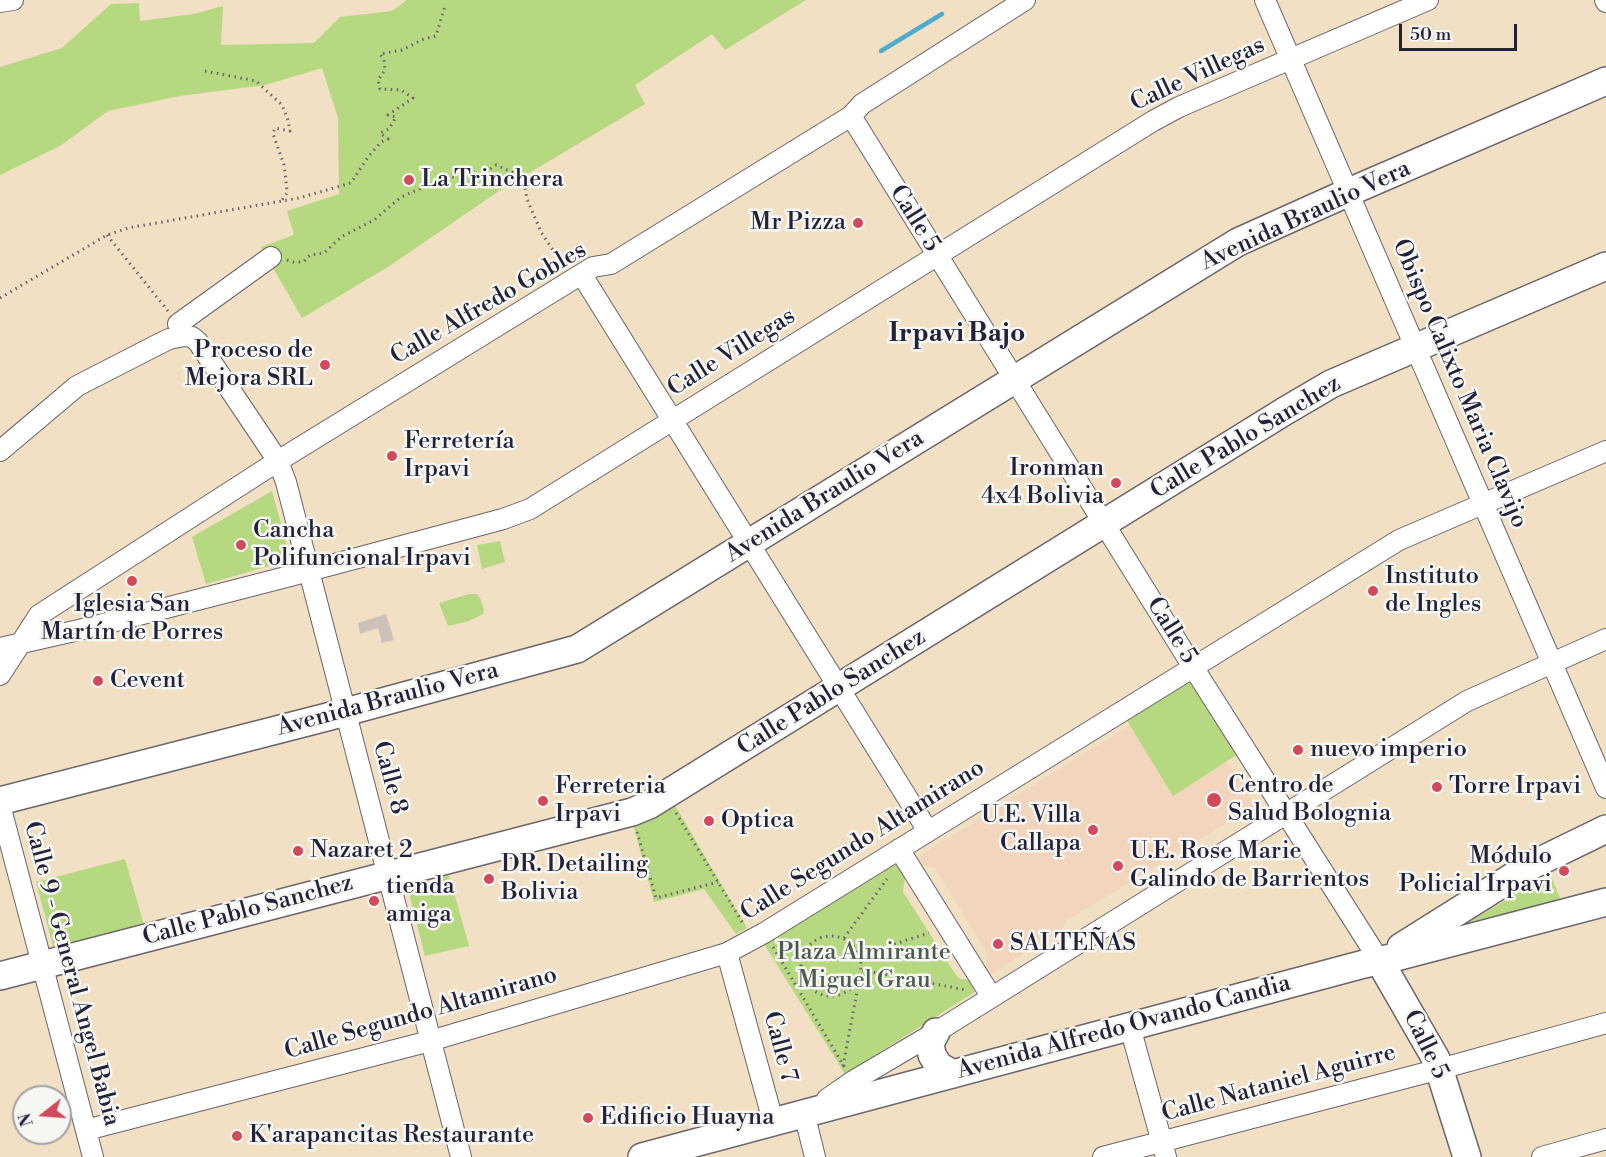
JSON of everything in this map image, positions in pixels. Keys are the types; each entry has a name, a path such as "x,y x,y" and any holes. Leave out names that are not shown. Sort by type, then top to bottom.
{"main road":[{"name":"Avenida Braulio Vera","path":"0,803 577,649 1238,242 1606,81"},
{"name":"Calle Pablo Sanchez","path":"0,976 632,812 649,805 1332,384 1606,266"},
{"path":"1379,960 1530,866 1606,829"},
{"name":"Avenida Alfredo Ovando Candia","path":"642,1157 1379,960 1606,902"},
{"name":"Calle 5","path":"1379,960 1440,1069 1467,1157"},
{"path":"936,1032 930,1042 932,1055 939,1066 953,1074"}],"street":[{"path":"0,2 13,0"},
{"name":"Calle Alfredo Gobles","path":"0,675 39,615 278,461 593,267 611,264 851,116 862,104 1025,0"},
{"name":"Obispo Calixto Maria Clavijo","path":"1265,0 1606,788"},
{"name":"Calle Villegas","path":"0,648 92,627 309,571 503,519 530,509 1153,120 1428,0"},
{"name":"Calle 5","path":"851,116 1193,668 1379,960"},
{"path":"0,451 77,386 169,339 271,257"},
{"path":"582,275 928,831"},
{"name":"Calle 8","path":"181,330 198,342 278,461 286,482 461,1157"},
{"name":"Calle Segundo Altamirano","path":"86,1130 430,1041 761,940 899,849 1399,540 1606,451"},
{"path":"814,1110 837,1092 936,1032 983,994 1287,813 1467,701 1606,639"},
{"name":"Calle 9 - General Angel Babia","path":"0,803 93,1157"},
{"path":"899,849 983,994"},
{"name":"Calle 7","path":"727,952 773,1121"},
{"name":"Calle Nataniel Aguirre","path":"1103,1157 1164,1149 1606,1023"},
{"path":"1130,1027 1164,1149"},
{"name":"Calle 7","path":"814,1110 815,1157"},
{"path":"1542,1157 1606,1139"}],"path":[{"path":"0,298 107,235 128,228 299,198 351,183 368,157 381,142 388,139 380,133 389,129 396,117 388,115 413,98 401,90 380,89 378,80 385,70 384,60 380,54 402,51 424,39 436,36 445,6"},
{"path":"205,71 256,81 282,105 290,131 275,128 273,134 284,165 286,180 287,193 280,201"},
{"path":"271,257 276,255 292,262 303,262 310,255 324,253 341,237 374,220 401,197 448,176 471,181 495,165 523,177 527,199 541,232 563,265"},
{"path":"107,235 181,330"},
{"path":"671,804 718,882 761,940 847,1072"},
{"path":"637,831 656,898 718,882"},
{"path":"844,938 886,879 894,875"},
{"path":"860,955 929,933"},
{"path":"843,1066 862,970 860,955 850,942 835,936 816,939 803,954 802,973 812,989 830,996 839,996 848,992 860,977"},
{"path":"862,970 983,994"}],"shaded area":[{"path":"386,614 394,640 382,643 378,628 360,634 358,623"},
{"path":"1130,725 1173,795 1227,761 1255,804 1067,920 1062,929 990,975 985,968 988,954 935,868 922,865 918,857"}],"green space":[{"path":"407,0 806,0 725,50 712,34 635,85 645,104 499,191 388,267 302,318 261,247 294,235 287,211 339,194 338,118 322,68 265,85 180,96 108,111 60,146 0,175 0,67 62,48 111,4 139,3 140,21 194,14 223,6 221,45 314,43 340,17 392,11"},
{"name":"Cancha Polifuncional Irpavi","path":"272,491 289,553 287,558 284,562 206,584 192,537"},
{"path":"500,541 505,562 482,569 477,545"},
{"path":"469,594 477,594 484,610 483,614 469,621 448,626 439,603"},
{"path":"1189,683 1193,685 1238,754 1173,796 1126,719"},
{"path":"673,802 747,928 736,934 704,889 654,902 632,820"},
{"path":"125,859 144,925 98,938 53,946 36,882"},
{"name":"Plaza Almirante Miguel Grau","path":"891,863 896,865 905,877 903,892 958,978 969,980 975,992 845,1074 764,944"},
{"path":"1550,874 1561,900 1469,922"},
{"path":"449,875 469,946 425,956 408,889"}],"waterway":[{"path":"881,51 942,14"}],"place":[{"name":"La Trinchera","path":"409,180"},
{"name":"Mr Pizza","path":"858,223"},
{"name":"Proceso de Mejora SRL","path":"325,365"},
{"name":"Ferretería Irpavi","path":"392,456"},
{"name":"Ironman 4x4 Bolivia","path":"1116,483"},
{"name":"Cancha Polifuncional Irpavi","path":"241,545"},
{"name":"Iglesia San Martín de Porres","path":"132,581"},
{"name":"Instituto de Ingles","path":"1373,591"},
{"name":"Cevent","path":"98,681"},
{"name":"nuevo imperio","path":"1298,750"},
{"name":"Torre Irpavi","path":"1437,787"},
{"name":"Centro de Salud Bolognia","path":"1214,800"},
{"name":"Ferreteria Irpavi","path":"543,801"},
{"name":"Optica","path":"709,821"},
{"name":"U.E. Villa Callapa","path":"1093,830"},
{"name":"Nazaret 2","path":"298,851"},
{"name":"U.E. Rose Marie Galindo de Barrientos","path":"1118,866"},
{"name":"Módulo Policial Irpavi","path":"1564,871"},
{"name":"DR. Detailing Bolivia","path":"489,879"},
{"name":"tienda amiga","path":"374,901"},
{"name":"SALTEÑAS","path":"998,944"},
{"name":"Edificio Huayna","path":"588,1118"},
{"name":"K'arapancitas Restaurante","path":"237,1136"}],"district":[{"name":"Irpavi Bajo","path":"957,335"}]}
